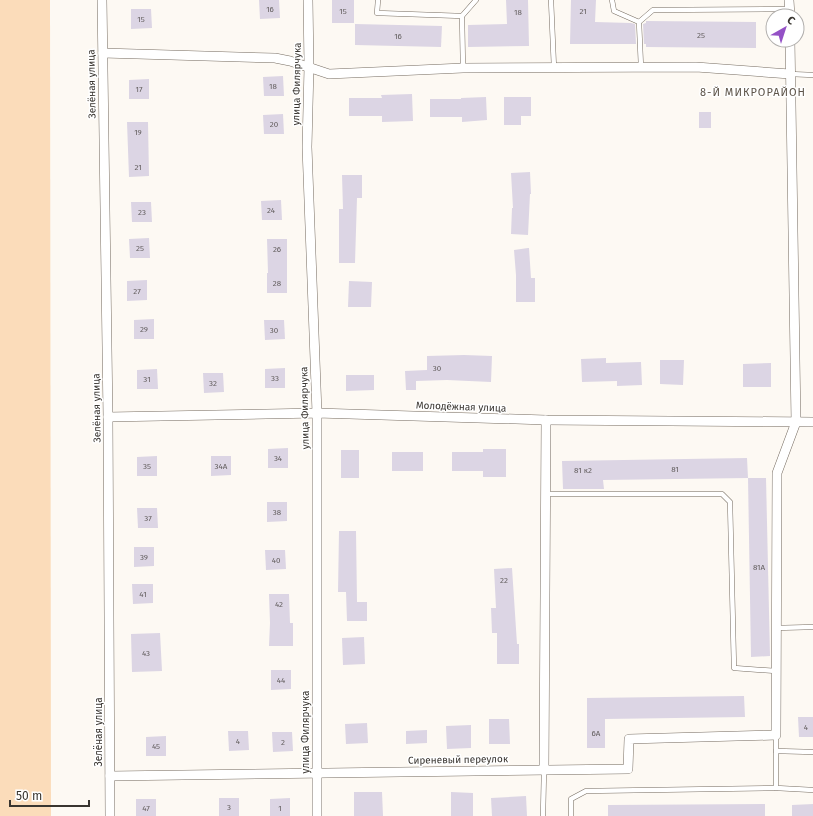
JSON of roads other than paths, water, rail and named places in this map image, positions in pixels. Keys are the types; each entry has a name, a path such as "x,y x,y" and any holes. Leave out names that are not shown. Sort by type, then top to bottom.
{"street":[{"name":"Зелёная улица","path":"102,0 108,417 110,816"},
{"name":"улица Филярчука","path":"308,0 309,67 307,147 317,413 317,816"},
{"path":"776,735 777,473 796,422 790,48"},
{"path":"102,53 275,58 329,74 463,68 641,67 696,67 790,74"},
{"name":"Молодёжная улица","path":"108,417 317,413 546,420 813,422"},
{"path":"544,770 546,420"},
{"name":"Сиреневый переулок","path":"110,776 628,769 629,739 776,735"}],"lane":[{"path":"378,0 377,14 462,16"},
{"path":"463,68 462,16 476,0"},
{"path":"551,0 554,68"},
{"path":"612,0 614,11 639,22"},
{"path":"639,22 653,10 765,8"},
{"path":"639,22 641,67"},
{"path":"790,74 813,75"},
{"path":"546,494 722,494 730,502 734,668 776,671"},
{"path":"776,628 813,627"},
{"path":"776,735 776,788"},
{"path":"776,752 813,752"},
{"path":"543,816 544,770"},
{"path":"571,816 571,799 586,790 776,788 813,790"}],"district":[{"name":"8-Й МИКРОРАЙОН","path":"753,92"}]}
